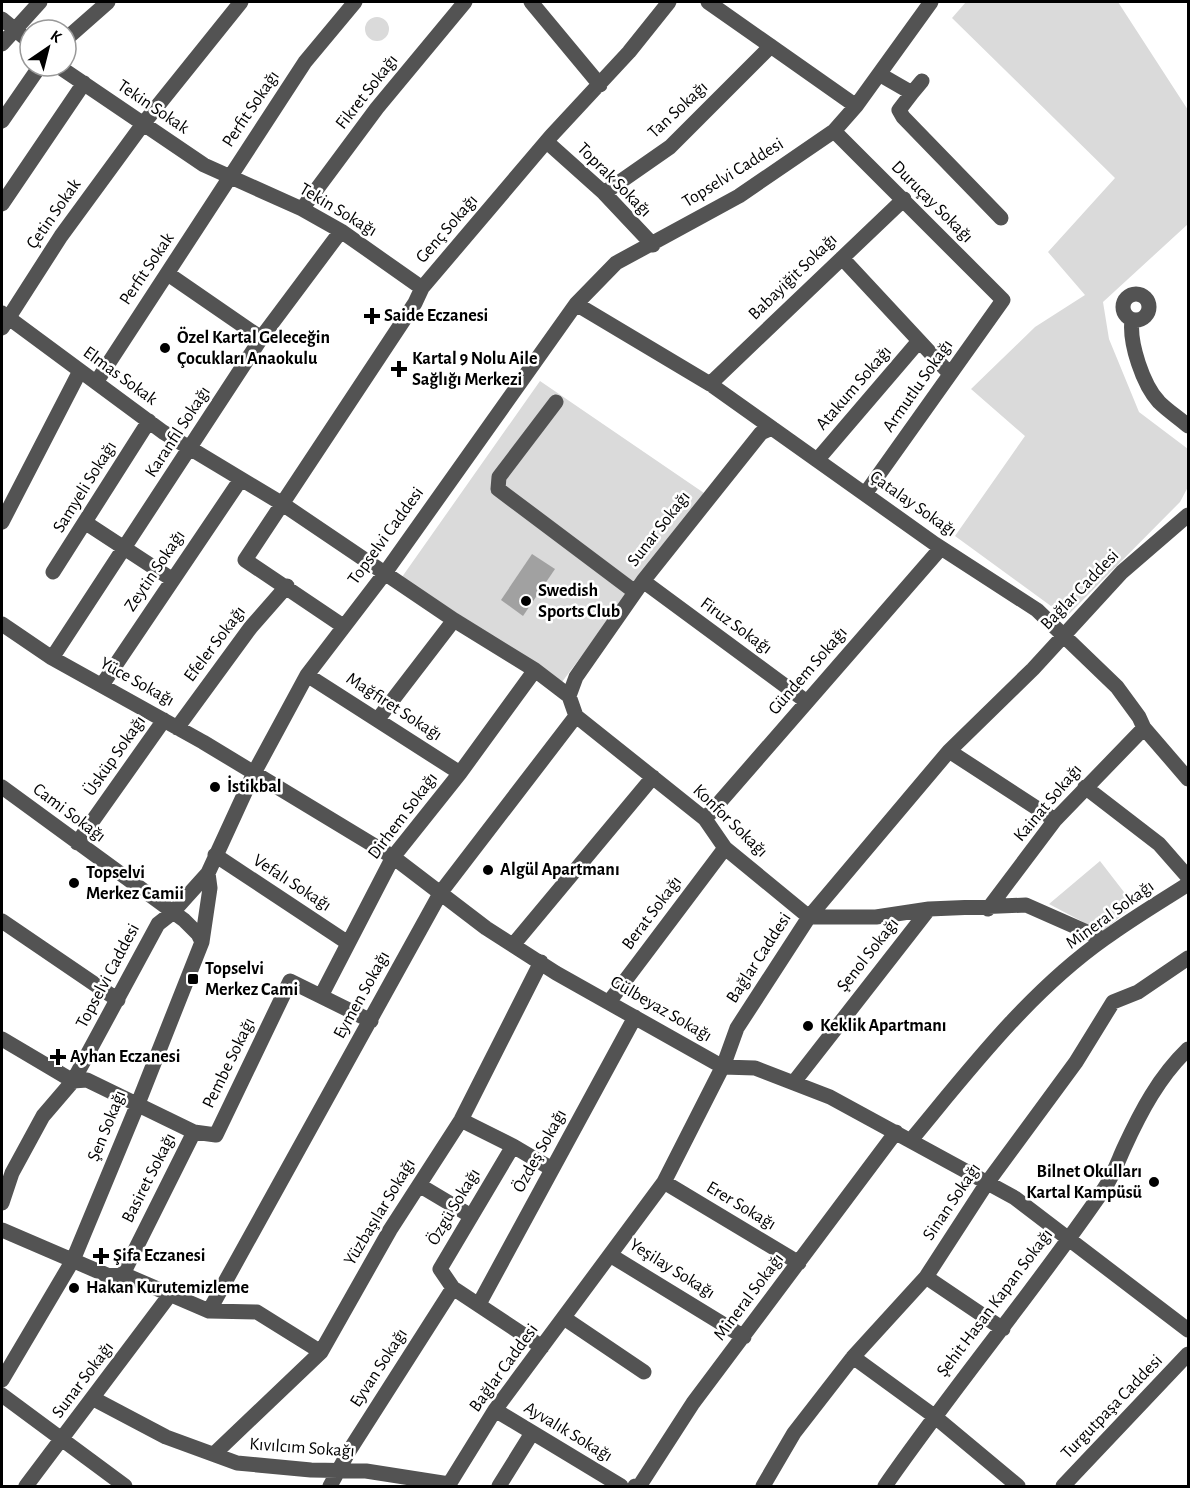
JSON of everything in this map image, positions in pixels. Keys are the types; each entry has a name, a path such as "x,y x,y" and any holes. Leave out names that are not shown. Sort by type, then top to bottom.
{"street":[{"path":"2,44 8,23 40,2"},
{"path":"78,28 108,2"},
{"name":"Çetin Sokak","path":"4,319 61,236 176,79 241,2"},
{"name":"Perfit Sokağı","path":"228,177 305,62 355,2"},
{"name":"Fikret Sokağı","path":"302,209 377,108 465,2"},
{"path":"531,2 600,86"},
{"name":"Genç Sokağı","path":"287,586 245,560 281,503 415,303 422,288 547,142 600,86 669,2"},
{"path":"708,2 856,106"},
{"name":"Topselvi Caddesi","path":"2,1203 5,1180 43,1116 73,1081 158,924 172,913 208,873 254,773 307,675 385,573 576,304 616,263 653,245 739,196 834,131 856,106 930,2"},
{"name":"Tan Sokağı","path":"604,193 670,147 771,46"},
{"path":"879,74 912,93"},
{"path":"2,121 32,78"},
{"name":"Tekin Sokak","path":"75,78 228,177"},
{"path":"922,81 899,110 903,117 1001,218"},
{"path":"2,204 84,84"},
{"name":"Duruçay Sokağı","path":"834,131 1003,300"},
{"name":"Toprak Sokağı","path":"547,142 604,193 653,245"},
{"name":"Tekin Sokağı","path":"228,177 302,209 341,231 422,288"},
{"name":"Perfit Sokak","path":"97,381 168,274 228,177"},
{"name":"Babayiğit Sokağı","path":"710,384 904,200"},
{"name":"Karanfil Sokağı","path":"52,658 191,449 261,338 341,231"},
{"path":"842,258 950,374"},
{"path":"168,274 261,338"},
{"name":"Armutlu Sokağı","path":"865,494 1003,300"},
{"name":"Çatalay Sokağı","path":"576,304 710,384 940,548 1037,610 1065,634 1117,687 1139,717 1144,728 1185,770"},
{"name":"Elmas Sokak","path":"4,319 97,381 149,422 281,503 385,573"},
{"path":"1132,320 1130,332 1134,349 1153,394 1188,426"},
{"name":"Atakum Sokağı","path":"818,459 919,341"},
{"path":"2,522 80,371"},
{"name":"Firuz Sokağı","path":"556,402 499,477 498,489 807,702"},
{"name":"Samyeli Sokağı","path":"53,572 149,422"},
{"name":"Sunar Sokağı","path":"569,696 576,676 639,587 761,433 772,428"},
{"name":"Zeytin Sokağı","path":"102,685 240,479"},
{"name":"Bağlar Caddesi","path":"448,1485 495,1410 664,1182 723,1067 736,1028 809,917 949,751 1065,634 1122,572 1188,515"},
{"path":"86,523 173,580"},
{"name":"Gündem Sokağı","path":"705,819 940,548"},
{"path":"385,573 454,620 535,670 569,696 576,716"},
{"path":"287,586 343,626"},
{"name":"Efeler Sokağı","path":"170,724 287,586"},
{"path":"378,719 454,620"},
{"name":"Yüce Sokağı","path":"2,624 52,658 254,773"},
{"name":"Dirhem Sokağı","path":"321,996 393,857 460,772 535,670"},
{"name":"Mağfiret Sokağı","path":"307,675 460,772"},
{"name":"Konfor Sokağı","path":"576,716 705,819 725,848 809,917"},
{"name":"Eymen Sokağı","path":"209,1311 441,891 576,716"},
{"name":"Üsküp Sokağı","path":"77,843 170,724"},
{"name":"Kainat Sokağı","path":"988,909 1055,820 1144,728"},
{"path":"949,751 1055,820"},
{"name":"Gülbeyaz Sokağı","path":"254,773 393,857 441,891 486,928 513,945 723,1067 755,1068 830,1097 1015,1198 1188,1330"},
{"path":"513,945 653,777"},
{"name":"Cami Sokağı","path":"2,787 193,929 202,942"},
{"path":"1085,787 1159,844 1188,878"},
{"name":"Berat Sokağı","path":"609,1002 725,848"},
{"name":"Vefalı Sokağı","path":"215,855 348,943"},
{"name":"Şen Sokağı","path":"2,1380 73,1260 137,1106 202,942 210,888 208,873"},
{"name":"Mineral Sokağı","path":"911,1140 975,1062 1030,1003 1103,939 1188,884"},
{"path":"809,917 876,917 928,909 988,909 1026,906 1103,939"},
{"name":"Şenol Sokağı","path":"794,1082 928,909"},
{"path":"2,921 118,999"},
{"name":"Sinan Sokağı","path":"763,1486 794,1433 853,1357 926,1277 987,1183 1076,1062 1113,1002 1138,992 1188,958"},
{"name":"Yüzbaşılar Sokağı","path":"214,1454 321,1352 390,1230 461,1120 542,962"},
{"name":"Pembe Sokağı","path":"194,1132 216,1135 290,981 371,1021"},
{"name":"Özdeş Sokağı","path":"479,1304 635,1017"},
{"path":"2,1039 73,1081 87,1080 194,1132"},
{"name":"Şehit Hasan Kapan Sokağı","path":"885,1486 934,1416 1003,1329 1106,1186 1137,1120 1167,1069 1188,1049"},
{"path":"461,1120 552,1169"},
{"name":"Basiret Sokağı","path":"123,1274 194,1132"},
{"name":"Mineral Sokağı","path":"635,1486 640,1485 693,1402 896,1132"},
{"name":"Özgü Sokağı","path":"453,1288 440,1269 513,1146"},
{"name":"Erer Sokağı","path":"664,1182 799,1263"},
{"path":"419,1185 471,1216"},
{"path":"2,1230 109,1276 123,1274 169,1296 209,1311 258,1311 321,1352"},
{"name":"Yeşilay Sokağı","path":"610,1255 744,1336"},
{"path":"926,1277 1003,1329"},
{"path":"453,1288 542,1347"},
{"name":"Eyvan Sokağı","path":"330,1486 349,1451 453,1288"},
{"name":"Sunar Sokağı","path":"26,1486 94,1399 169,1296"},
{"path":"564,1318 644,1372"},
{"name":"Turgutpaşa Caddesi","path":"1063,1486 1188,1354"},
{"path":"853,1357 934,1416 1017,1486"},
{"path":"2,1395 63,1440 116,1484"},
{"name":"Kıvılcım Sokağı","path":"94,1399 166,1437 237,1463 366,1471 448,1485"},
{"name":"Ayvalık Sokağı","path":"495,1410 621,1486"},
{"path":"499,1486 532,1433"}],"shaded area":[{"path":"966,2 1118,2 1188,110 1188,224 1103,302 1109,339 1139,412 1188,449 1188,487 1180,502 1066,617 955,536 1025,436 971,389 1035,327 1085,295 1048,252 1115,178 952,18"},
{"path":"377,17 385,21 389,29 385,37 377,41 369,37 365,29 369,21"},
{"path":"540,381 704,493 562,682 402,577"},
{"path":"532,554 555,569 523,616 501,600"},
{"path":"1100,861 1134,905 1102,932 1049,904"}],"place":[{"name":"Saide Eczanesi","path":"372,316"},
{"name":"Özel Kartal Geleceğin Çocukları Anaokulu","path":"165,348"},
{"name":"Kartal 9 Nolu Aile Sağlığı Merkezi","path":"399,369"},
{"name":"Swedish Sports Club","path":"526,601"},
{"name":"İstikbal","path":"215,787"},
{"name":"Algül Apartmanı","path":"488,870"},
{"name":"Topselvi Merkez Camii","path":"74,883"},
{"name":"Topselvi Merkez Cami","path":"193,979"},
{"name":"Keklik Apartmanı","path":"808,1026"},
{"name":"Ayhan Eczanesi","path":"58,1057"},
{"name":"Bilnet Okulları Kartal Kampüsü","path":"1154,1182"},
{"name":"Şifa Eczanesi","path":"101,1256"},
{"name":"Hakan Kurutemizleme","path":"74,1288"}]}
